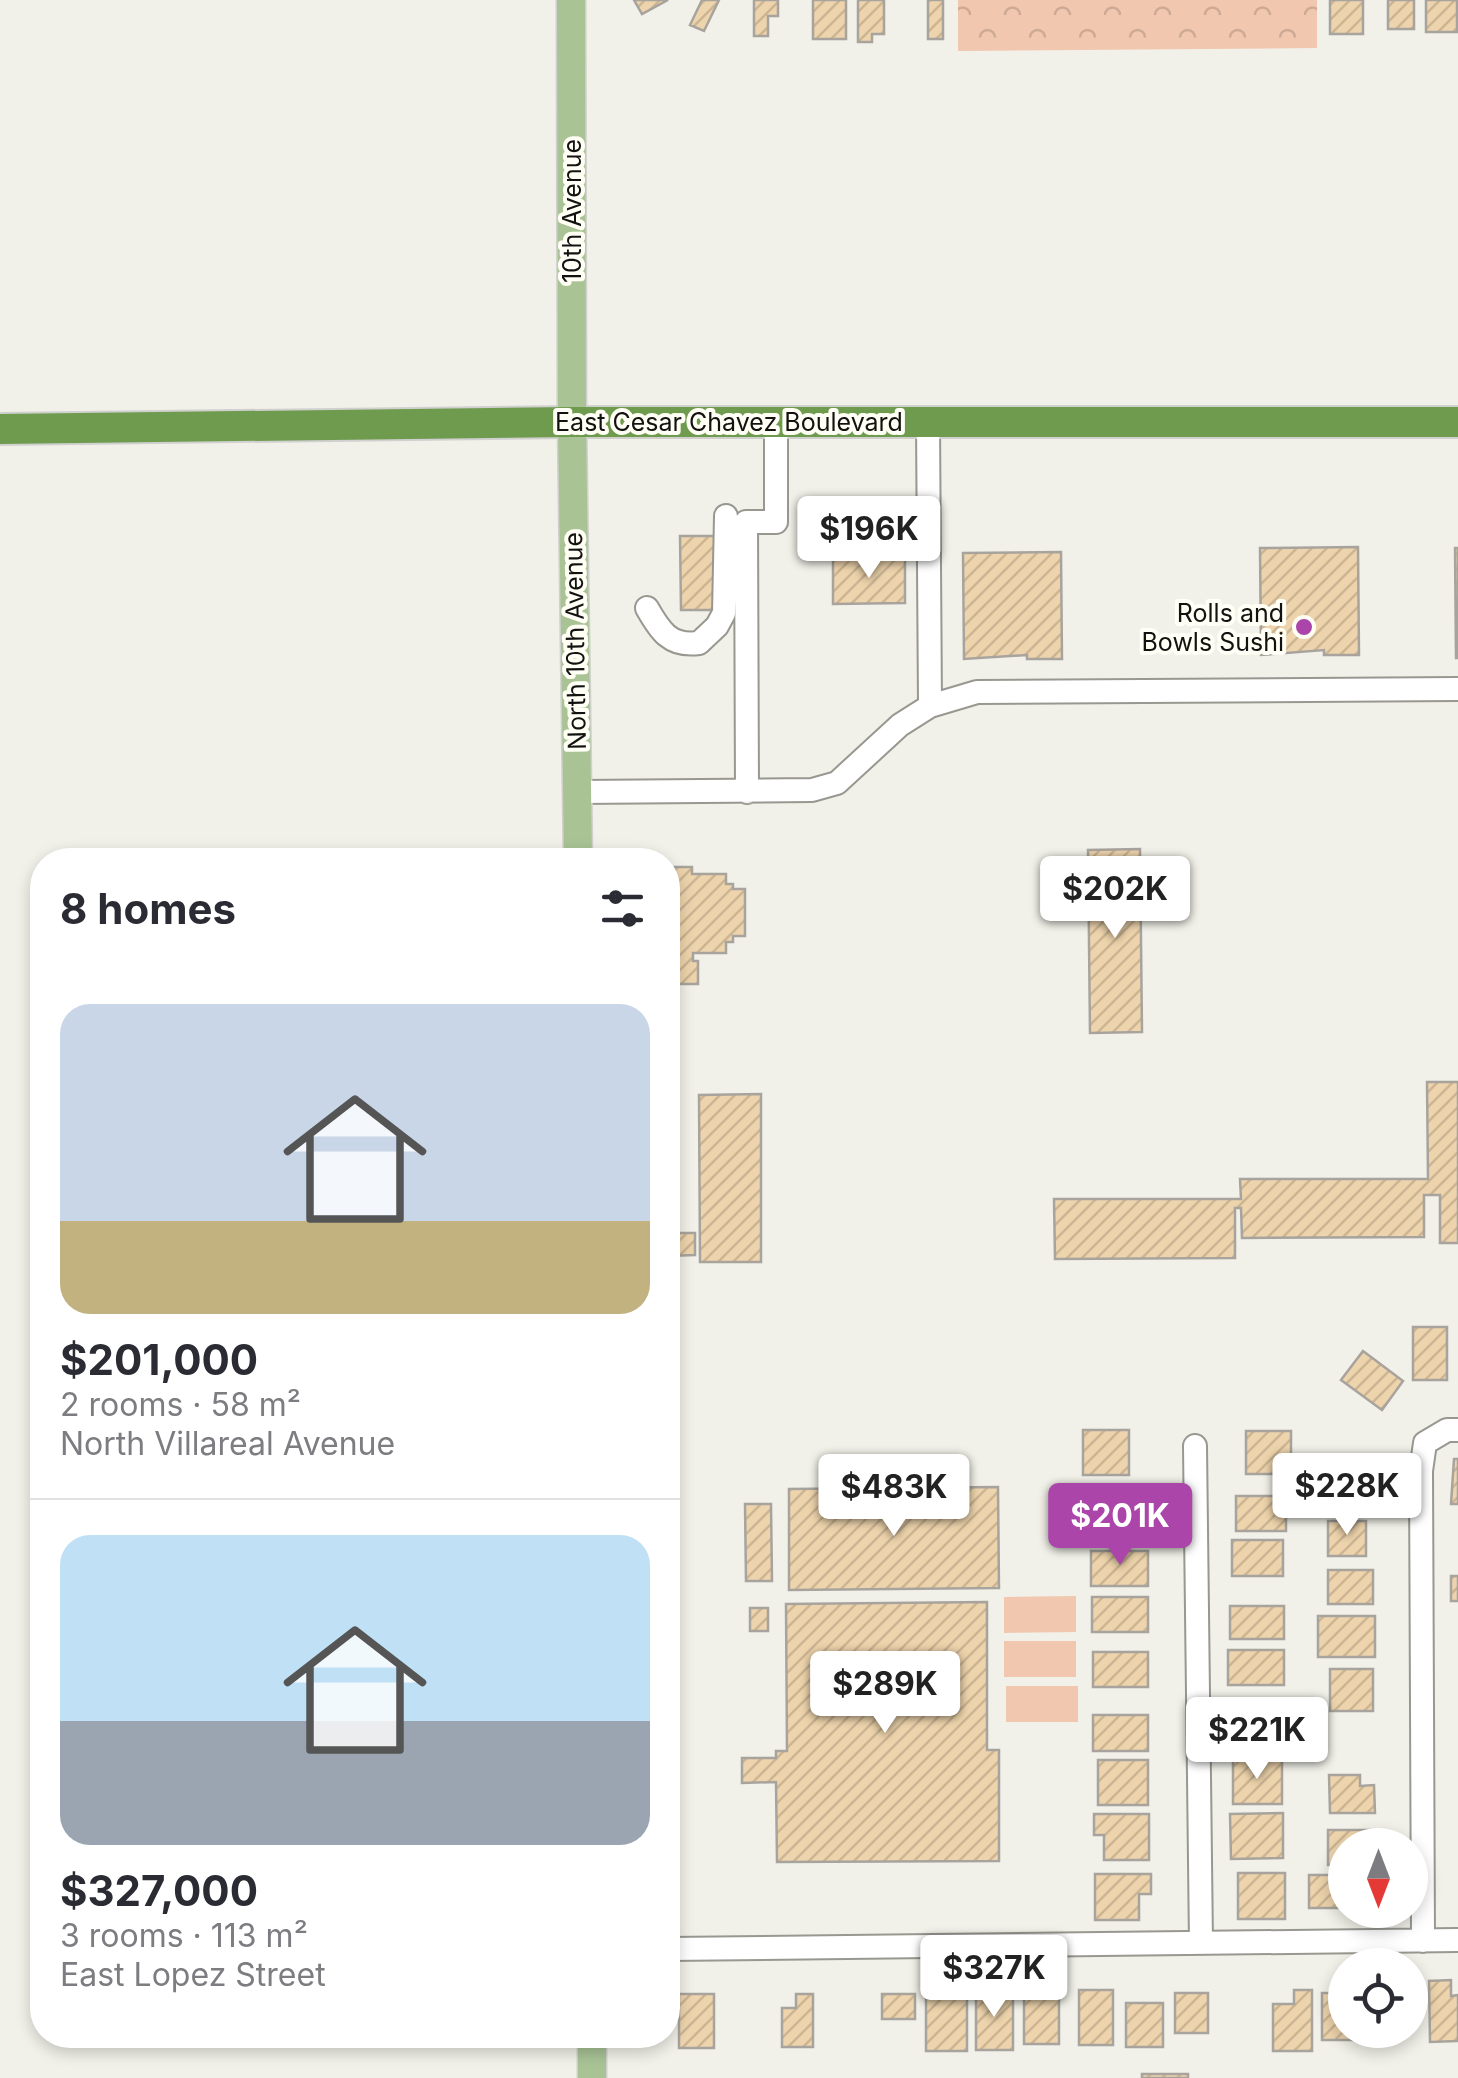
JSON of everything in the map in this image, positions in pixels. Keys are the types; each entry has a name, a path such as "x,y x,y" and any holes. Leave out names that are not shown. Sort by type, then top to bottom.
{"highway":[{"name":"East Cesar Chavez Boulevard","path":"0,429 572,422 1458,422"}],"main road":[{"name":"10th Avenue","path":"572,0 572,422"},
{"name":"North 10th Avenue","path":"572,422 578,848"},
{"path":"592,2048 592,2078"}],"street":[{"path":"747,792 746,522 776,522 776,422"},
{"path":"928,422 930,706"},
{"path":"647,608 666,638 677,643 699,643 718,626 724,613 726,516"},
{"path":"578,792 812,790 837,783 900,725 930,706 977,692 1458,688"},
{"path":"1423,1941 1421,1470 1426,1443 1447,1430 1458,1430"},
{"path":"1195,1446 1201,1944"},
{"path":"680,1949 1458,1940"}],"green space":[{"path":"958,0 1317,0 1317,48 958,51"},
{"path":"1076,1596 1076,1632 1004,1633 1004,1597"},
{"path":"1004,1641 1076,1641 1076,1677 1004,1677"},
{"path":"1006,1686 1078,1686 1078,1722 1006,1722"}],"building":[{"path":"634,0 668,0 642,14"},
{"path":"702,0 719,0 704,31 690,25"},
{"path":"754,0 778,0 778,16 768,16 768,36 754,36"},
{"path":"813,0 846,0 846,39 813,39"},
{"path":"858,0 884,0 884,34 872,34 872,42 858,42"},
{"path":"928,0 943,0 943,39 928,39"},
{"path":"1330,0 1363,0 1363,34 1330,34"},
{"path":"1388,0 1414,0 1414,29 1388,29"},
{"path":"1426,0 1457,0 1457,32 1426,32"},
{"path":"680,536 716,536 716,610 681,610"},
{"path":"1358,547 1359,655 1324,655 1324,650 1261,655 1260,548"},
{"path":"1458,548 1458,658 1456,658"},
{"path":"1061,552 1062,659 1027,659 1027,655 964,659 963,553"},
{"path":"833,558 905,558 905,603 833,604"},
{"path":"1140,849 1142,1032 1090,1033 1088,850"},
{"path":"680,867 692,867 692,874 726,874 726,884 733,884 733,889 745,889 745,936 733,936 733,942 726,942 726,953 693,953 693,961 698,961 698,984 680,984"},
{"path":"1427,1082 1458,1082 1458,1243 1440,1243 1440,1195 1424,1195 1424,1237 1242,1238 1241,1208 1235,1208 1235,1258 1055,1259 1054,1199 1241,1199 1240,1179 1428,1179"},
{"path":"761,1094 761,1262 700,1262 699,1095"},
{"path":"680,1233 695,1233 695,1255 680,1256"},
{"path":"1413,1327 1447,1327 1447,1380 1413,1380"},
{"path":"1363,1351 1403,1381 1382,1410 1341,1380"},
{"path":"1083,1430 1129,1430 1129,1475 1083,1475"},
{"path":"1246,1431 1291,1431 1291,1474 1246,1474"},
{"path":"1454,1459 1458,1459 1458,1504 1451,1504"},
{"path":"1314,1462 1364,1462 1364,1488 1356,1488 1356,1506 1314,1506"},
{"path":"998,1487 999,1588 789,1590 789,1489"},
{"path":"1088,1496 1144,1496 1144,1533 1088,1533"},
{"path":"1236,1496 1286,1496 1286,1531 1236,1531"},
{"path":"745,1504 771,1504 772,1581 746,1581"},
{"path":"1328,1521 1366,1521 1366,1556 1328,1556"},
{"path":"1232,1540 1283,1540 1283,1576 1232,1576"},
{"path":"1091,1551 1148,1551 1148,1586 1091,1586"},
{"path":"1328,1570 1373,1570 1373,1604 1328,1604"},
{"path":"1451,1576 1458,1576 1458,1601 1451,1601"},
{"path":"1092,1597 1148,1597 1148,1632 1092,1632"},
{"path":"987,1602 987,1750 999,1750 999,1861 777,1862 776,1782 742,1783 742,1758 776,1758 776,1751 787,1751 786,1604"},
{"path":"1230,1606 1284,1606 1284,1639 1230,1639"},
{"path":"750,1608 768,1608 768,1631 750,1631"},
{"path":"1318,1616 1375,1616 1375,1657 1318,1657"},
{"path":"1228,1650 1284,1650 1284,1685 1228,1685"},
{"path":"1093,1652 1148,1652 1148,1687 1093,1687"},
{"path":"1330,1669 1373,1669 1373,1711 1330,1711"},
{"path":"1236,1705 1284,1705 1284,1741 1236,1741"},
{"path":"1093,1715 1148,1715 1148,1751 1093,1751"},
{"path":"1098,1760 1148,1760 1148,1805 1098,1805"},
{"path":"1233,1760 1282,1760 1282,1804 1233,1804"},
{"path":"1329,1775 1360,1775 1360,1786 1374,1785 1375,1813 1330,1813"},
{"path":"1283,1813 1283,1858 1231,1859 1230,1814"},
{"path":"1094,1814 1149,1814 1149,1860 1104,1860 1104,1835 1094,1835"},
{"path":"1238,1873 1285,1873 1285,1919 1238,1919"},
{"path":"1095,1874 1151,1874 1151,1894 1139,1894 1139,1920 1095,1920"},
{"path":"1309,1875 1328,1875 1328,1908 1309,1908"},
{"path":"1451,1980 1451,1996 1458,1995 1458,2041 1430,2042 1429,1981"},
{"path":"1024,1989 1059,1989 1059,2044 1024,2044"},
{"path":"976,1990 1013,1990 1013,2050 976,2050"},
{"path":"1079,1990 1113,1990 1113,2045 1079,2045"},
{"path":"1294,1990 1312,1990 1312,2051 1273,2051 1273,2004 1294,2004"},
{"path":"926,1993 967,1993 967,2051 926,2051"},
{"path":"1175,1993 1208,1993 1208,2033 1175,2033"},
{"path":"1322,1993 1328,1993 1328,2040 1322,2040"},
{"path":"680,1994 714,1994 714,2048 680,2048"},
{"path":"796,1994 813,1994 813,2047 782,2047 782,2008 796,2008"},
{"path":"882,1994 915,1994 915,2019 882,2019"},
{"path":"1126,2003 1163,2003 1163,2047 1126,2047"},
{"path":"1142,2074 1188,2074 1188,2078 1142,2078"}],"place":[{"name":"Rolls and Bowls Sushi","path":"1304,627"}]}
